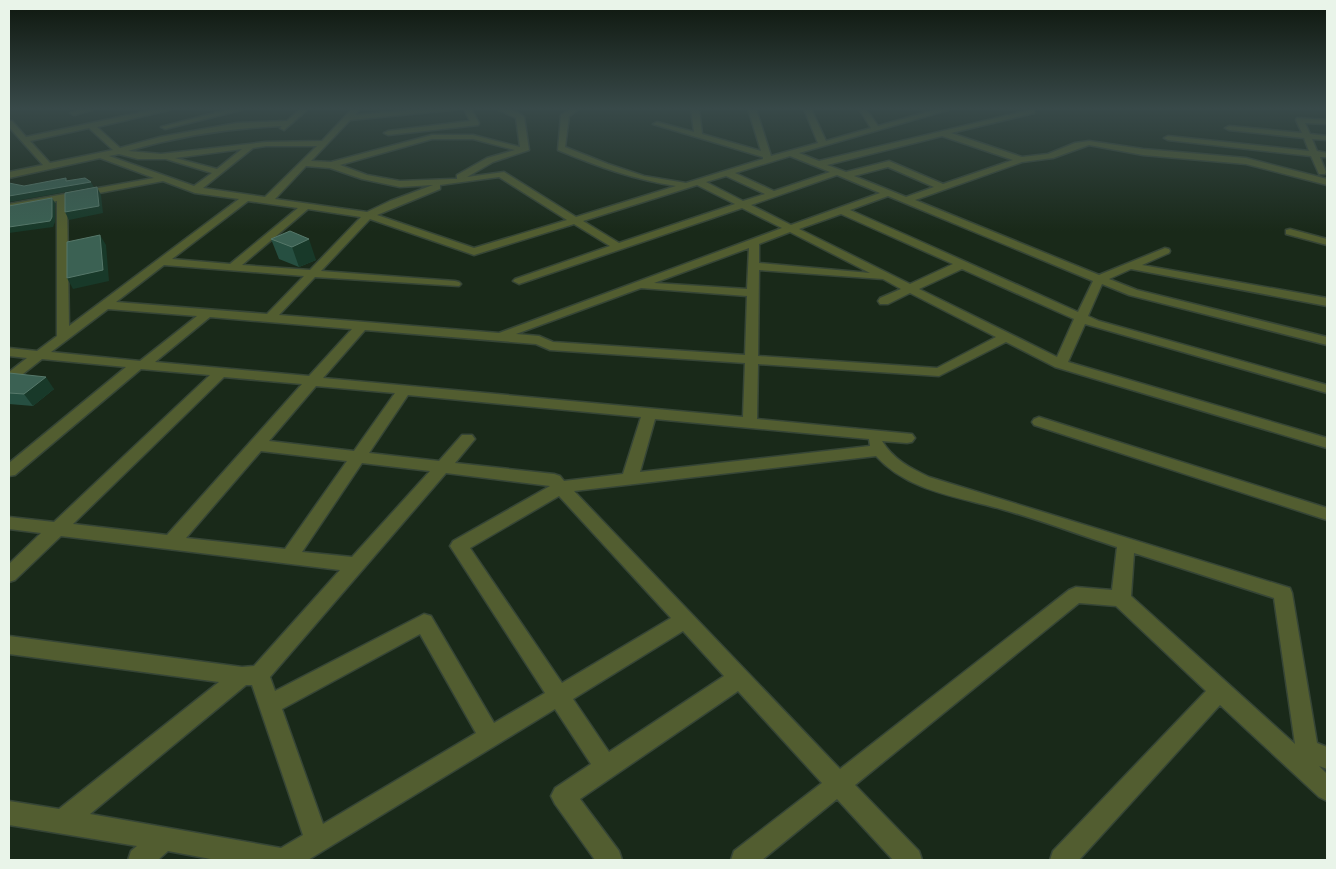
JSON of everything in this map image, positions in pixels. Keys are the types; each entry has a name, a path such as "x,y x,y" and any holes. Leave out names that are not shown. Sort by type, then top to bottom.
{"street":[{"path":"32,150 48,167"},
{"path":"9,175 125,150"},
{"path":"161,157 190,150"},
{"path":"195,190 219,172 235,150"},
{"path":"268,200 317,150"},
{"path":"331,165 382,150"},
{"path":"270,318 368,215 393,203 452,182 490,160 525,150"},
{"path":"565,150 605,166 643,178 693,184 744,204 1060,364 1327,443"},
{"path":"741,150 767,158"},
{"path":"764,150 767,158"},
{"path":"100,156 195,190 245,199 268,200 368,215 474,252 693,184 767,158 803,150"},
{"path":"819,164 876,150"},
{"path":"990,150 1021,160"},
{"path":"906,200 1021,160 1050,156 1065,150"},
{"path":"1128,150 1246,161 1327,182"},
{"path":"1280,150 1327,155"},
{"path":"1275,169 1311,174 1325,172 1313,150"},
{"path":"120,151 138,156 161,157 219,172"},
{"path":"791,153 1133,293 1327,341"},
{"path":"304,163 331,165 386,182 400,184 452,182 501,174 618,247"},
{"path":"9,164 48,167"},
{"path":"519,281 773,194 842,174 889,164 942,187"},
{"path":"727,173 773,194"},
{"path":"9,207 163,179"},
{"path":"500,336 888,193"},
{"path":"62,197 63,338"},
{"path":"9,378 245,199"},
{"path":"232,267 306,206"},
{"path":"842,210 1095,324 1327,389"},
{"path":"1290,232 1327,242"},
{"path":"750,423 754,242"},
{"path":"1060,364 1099,279 1165,251"},
{"path":"163,262 455,284"},
{"path":"884,301 962,264"},
{"path":"754,266 888,278"},
{"path":"1130,266 1327,302"},
{"path":"638,285 753,293"},
{"path":"106,305 500,336 539,340 550,346 940,372 1005,337"},
{"path":"9,470 208,313"},
{"path":"171,543 362,325"},
{"path":"9,352 907,438"},
{"path":"9,575 220,373"},
{"path":"289,557 404,390"},
{"path":"630,479 649,414"},
{"path":"1039,422 1327,514"},
{"path":"873,435 878,450 892,463 945,491 986,499 1283,593 1300,754"},
{"path":"63,821 250,675 355,565 467,439"},
{"path":"256,445 554,480 910,860"},
{"path":"606,767 459,546 561,487 878,450"},
{"path":"9,523 355,565"},
{"path":"1121,599 1126,544"},
{"path":"743,860 1076,595 1121,599 1220,690 1300,754 1327,789"},
{"path":"285,860 685,620"},
{"path":"269,705 424,622 490,737"},
{"path":"9,645 250,675"},
{"path":"250,675 269,705 317,841"},
{"path":"610,860 563,796 739,678"},
{"path":"1062,860 1220,690"},
{"path":"1300,754 1327,758"},
{"path":"9,813 164,838 280,860"},
{"path":"140,860 164,838"}],"building":[{"path":"66,178 66,181 85,178 91,182 9,196 9,183 24,186"},
{"path":"97,187 99,206 65,212 65,193"},
{"path":"52,198 52,217 50,221 9,227 9,206"},
{"path":"290,231 309,239 292,247 271,239"},
{"path":"100,235 103,270 67,278 67,242"},
{"path":"9,373 46,377 24,394 9,393"}]}
